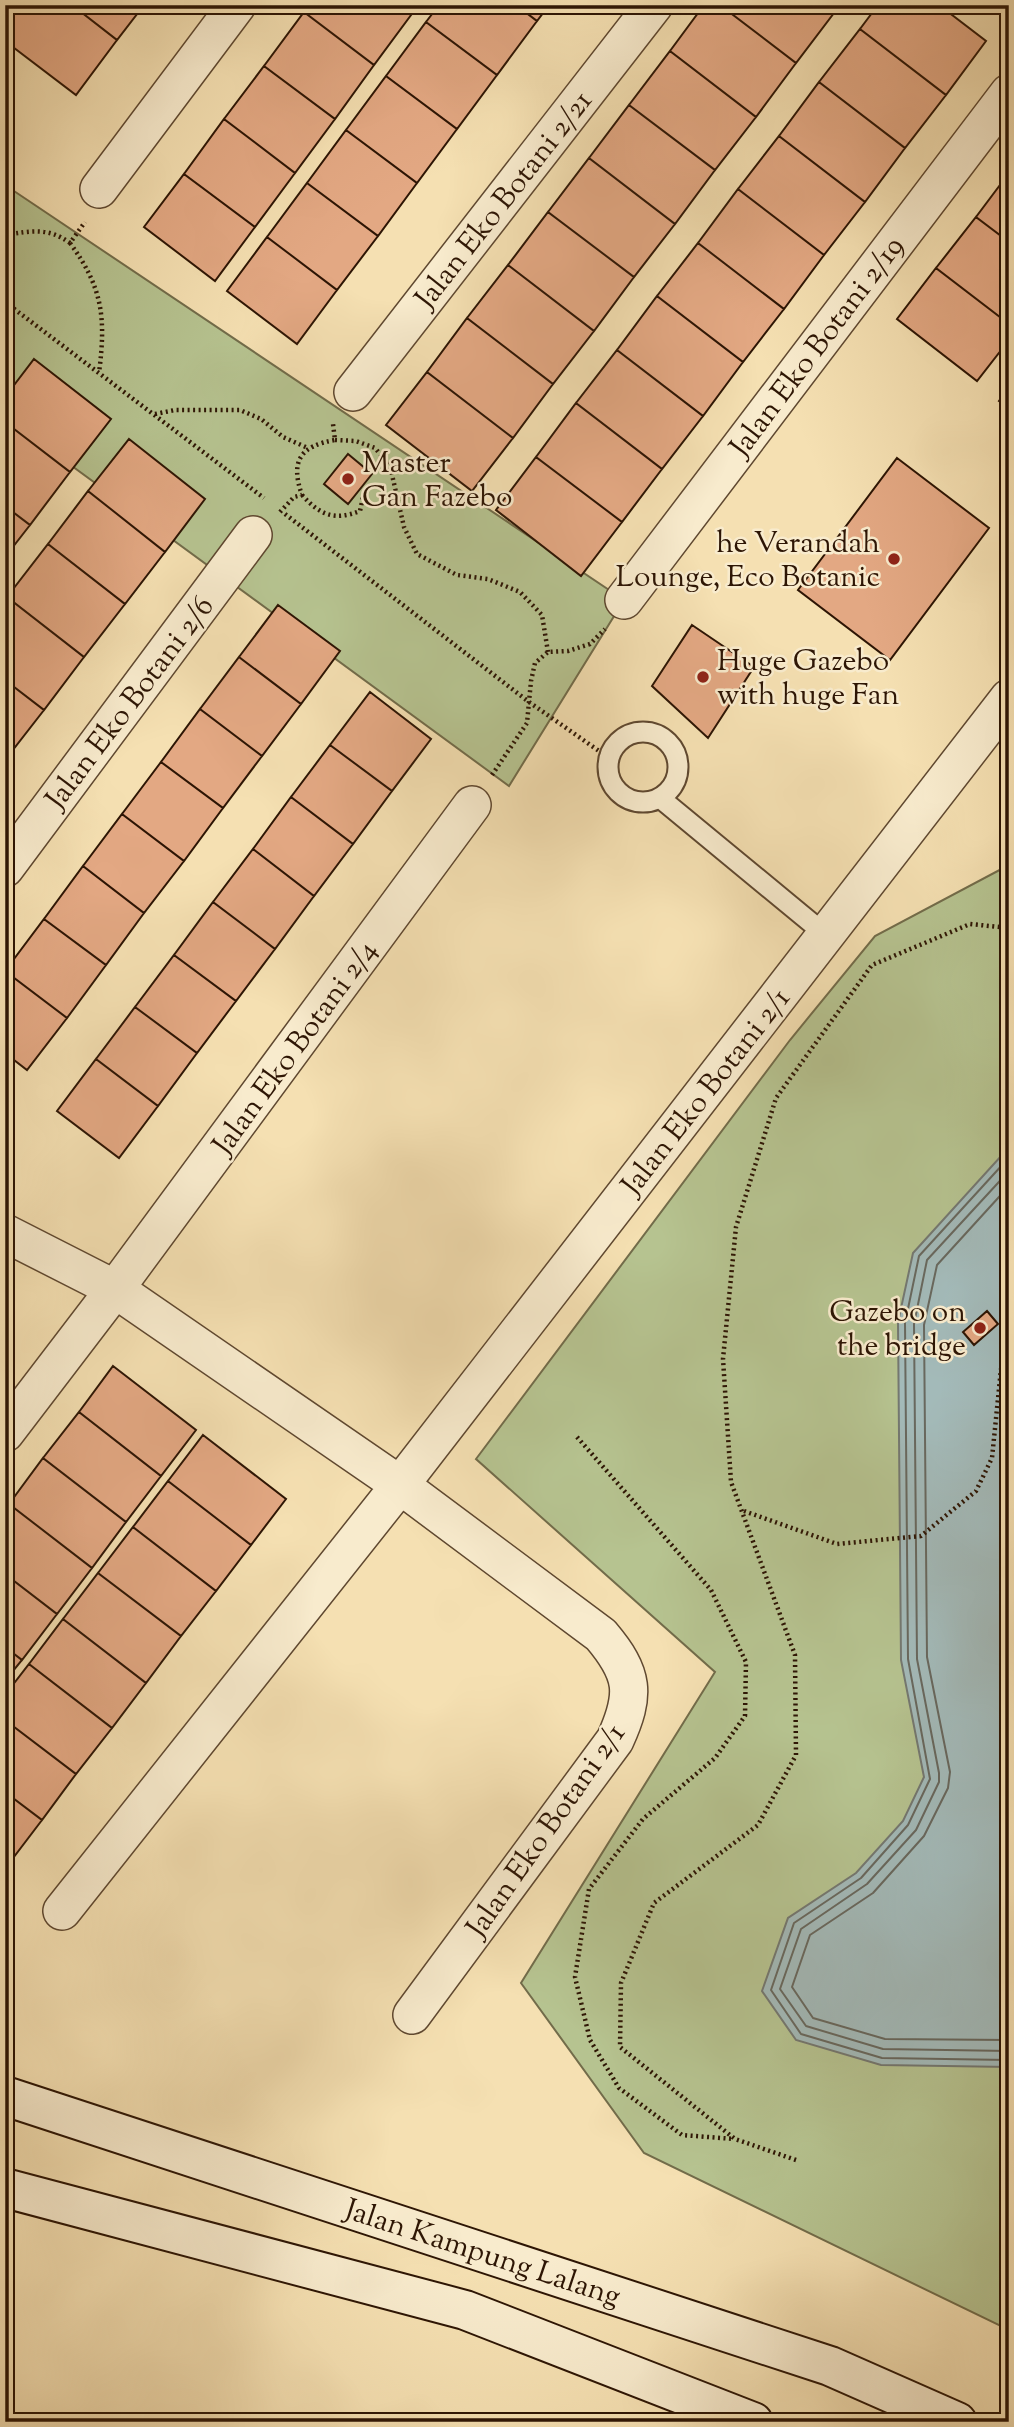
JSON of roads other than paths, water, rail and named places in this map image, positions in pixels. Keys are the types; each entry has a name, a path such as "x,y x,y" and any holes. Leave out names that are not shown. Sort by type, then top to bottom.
{"main road":[{"name":"Jalan Kampung Lalang","path":"5,2096 830,2366 957,2422"},
{"name":"Jalan Kampung Lalang","path":"5,2188 464,2310 753,2422"}],"street":[{"path":"99,189 237,5"},
{"name":"Jalan Eko Botani 2/21","path":"353,392 654,5"},
{"name":"Jalan Eko Botani 2/19","path":"624,600 1009,93"},
{"name":"Jalan Eko Botani 2/6","path":"5,868 253,536"},
{"name":"Jalan Eko Botani 2/1","path":"62,1911 400,1485 1008,702"},
{"name":"Jalan Eko Botani 2/4","path":"115,1289 472,805"},
{"path":"5,1233 115,1289 400,1485"},
{"path":"5,1433 115,1289"},
{"name":"Jalan Eko Botani 2/1","path":"400,1485 601,1635 620,1657 629,1685 627,1713 615,1740 412,2015"}],"lane":[{"path":"643,731 655,733 673,747 678,770 670,791 660,798 649,802 626,798 611,781 609,758 622,738 643,731"},
{"path":"660,798 826,935"}],"water":[{"path":"1002,1155 1009,1155 1009,2067 881,2065 796,2040 762,1991 788,1918 856,1873 903,1821 924,1777 901,1660 898,1322 913,1253"}],"place":[{"name":"Master Gan Fazebo","path":"348,479"},
{"name":"he Verandah Lounge, Eco Botanic","path":"894,559"},
{"name":"Huge Gazebo with huge Fan","path":"703,677"},
{"name":"Gazebo on the bridge","path":"980,1328"}]}
